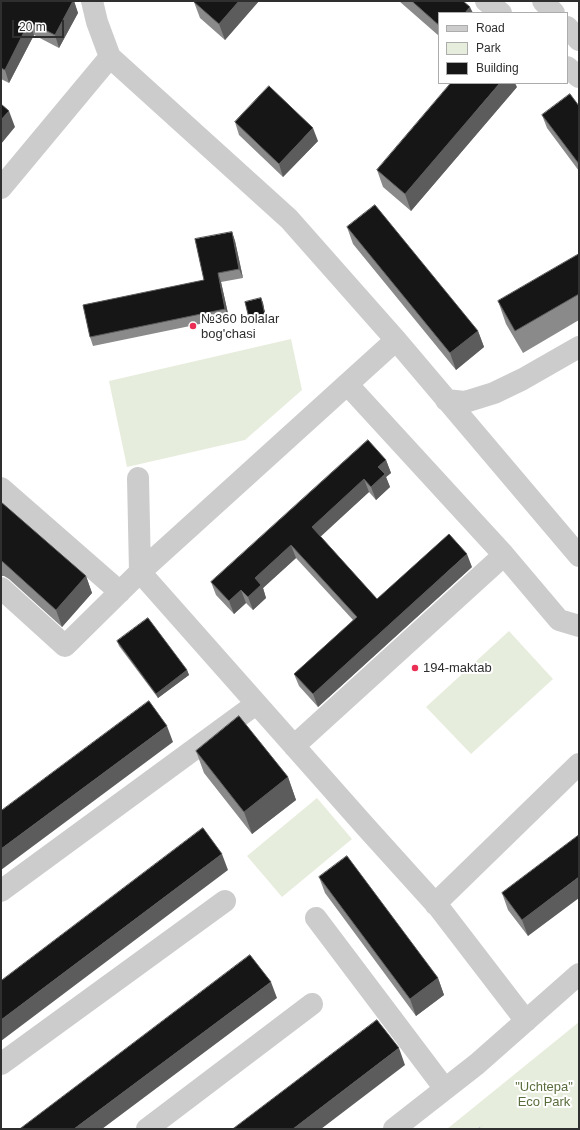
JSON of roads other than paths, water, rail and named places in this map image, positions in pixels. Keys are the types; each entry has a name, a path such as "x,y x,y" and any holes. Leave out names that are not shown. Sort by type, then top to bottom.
{"street":[{"path":"92,1 110,57 289,219 396,340 579,556"},
{"path":"486,1 500,12"},
{"path":"543,1 553,12"},
{"path":"568,28 579,40"},
{"path":"1,188 110,57"},
{"path":"568,68 579,77"},
{"path":"1,588 65,646 140,572 396,340"},
{"path":"446,400 465,402 494,393 529,376 579,347"},
{"path":"348,384 504,555 559,620 579,626"},
{"path":"138,478 140,572 435,904 526,1021"},
{"path":"1,488 120,592"},
{"path":"294,746 504,555"},
{"path":"1,891 256,704"},
{"path":"435,904 579,764"},
{"path":"1,1064 225,901"},
{"path":"316,918 445,1089"},
{"path":"394,1129 477,1064 579,974"},
{"path":"148,1129 312,1004"}],"place":[{"name":"№360 bolalar bog'chasi","path":"193,326"},
{"name":"194-maktab","path":"415,668"}],"park label":[{"name":"\"Uchtepa\" Eco Park","path":"544,1094"}]}
